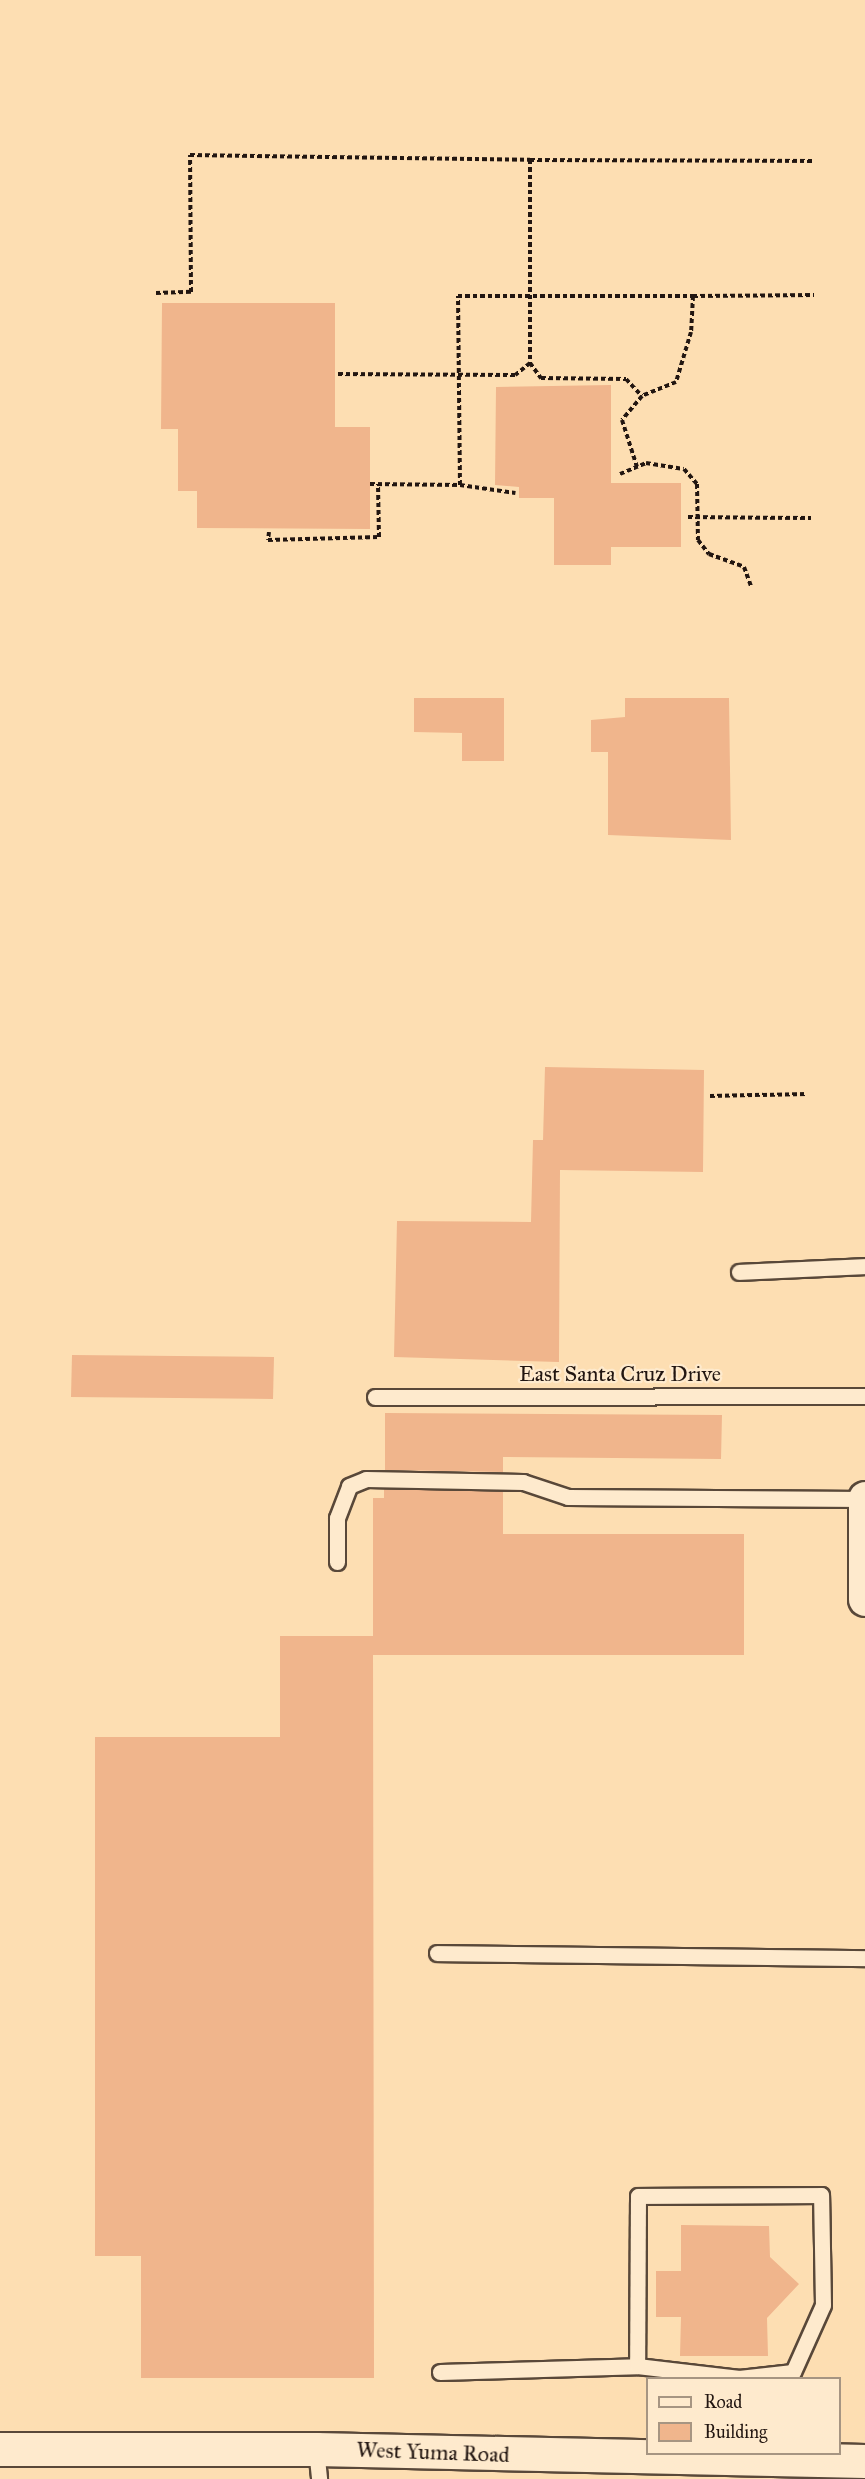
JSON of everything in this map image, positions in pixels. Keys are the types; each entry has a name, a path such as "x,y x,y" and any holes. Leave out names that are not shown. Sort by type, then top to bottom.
{"main road":[{"path":"865,1498 865,1599"},
{"name":"West Yuma Road","path":"0,2449 318,2464 865,2461"}],"lane":[{"path":"739,1272 865,1266"},
{"name":"East Santa Cruz Drive","path":"375,1397 865,1396"},
{"path":"337,1562 337,1518 349,1486 366,1479 523,1482 568,1497 865,1498"},
{"path":"437,1953 865,1958"},
{"path":"637,2366 638,2196 821,2195 823,2305 793,2372 749,2377"},
{"path":"440,2372 637,2366 731,2377"}],"path":[{"path":"156,293 191,292 190,155 815,161"},
{"path":"530,160 530,363 541,378 626,379 642,396"},
{"path":"460,485 458,297 814,295"},
{"path":"637,467 622,420 642,396 676,382 691,332 693,297"},
{"path":"335,374 515,375 530,363"},
{"path":"620,474 646,463 684,469 697,484 698,540 710,554 744,567 751,586"},
{"path":"370,484 460,485 515,493"},
{"path":"269,532 268,540 380,537 378,484"},
{"path":"688,517 811,518"},
{"path":"710,1096 807,1094"}],"building":[{"path":"162,303 335,303 335,427 370,427 370,529 197,528 197,491 178,491 178,429 161,429"},
{"path":"611,385 611,483 681,483 681,547 611,547 611,565 554,565 554,498 519,498 519,487 495,485 496,387"},
{"path":"414,698 504,698 504,761 462,761 462,733 414,732"},
{"path":"625,698 729,698 731,840 608,835 608,752 591,752 591,720 625,717"},
{"path":"545,1067 704,1070 703,1172 560,1170 559,1362 394,1357 397,1221 531,1222 533,1140 543,1140"},
{"path":"72,1355 274,1357 273,1399 71,1397"},
{"path":"385,1413 722,1415 721,1459 503,1457 503,1472 385,1470"},
{"path":"384,1489 503,1491 503,1534 744,1534 744,1655 373,1655 373,1498 384,1498"},
{"path":"280,1636 373,1636 374,2378 141,2378 141,2256 95,2256 95,1737 280,1737"},
{"path":"681,2225 769,2226 770,2257 799,2284 767,2318 768,2356 680,2356 681,2317 656,2317 656,2271 681,2271"}]}
